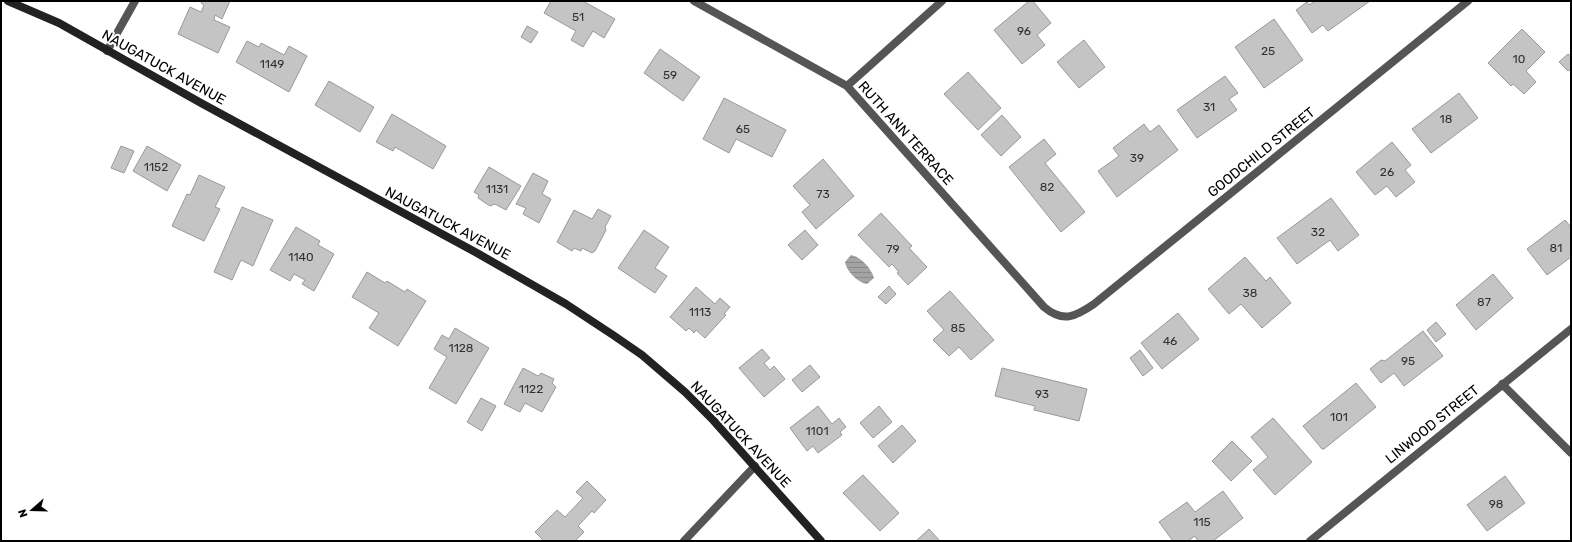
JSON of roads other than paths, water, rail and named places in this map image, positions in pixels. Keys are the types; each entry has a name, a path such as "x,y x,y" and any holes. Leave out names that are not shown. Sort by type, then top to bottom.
{"main road":[{"name":"NAUGATUCK AVENUE","path":"8,1 59,23 107,51 505,268 566,304 642,356 685,392 714,420 821,541"}],"street":[{"path":"107,51 135,1"},
{"name":"RUTH ANN TERRACE","path":"694,1 847,86 1044,307 1056,316 1068,317"},
{"path":"847,86 942,1"},
{"name":"GOODCHILD STREET","path":"1068,317 1076,315 1094,304 1468,1"},
{"name":"LINWOOD STREET","path":"1310,541 1571,329"},
{"path":"1502,384 1571,453"},
{"path":"684,541 755,466"}]}
